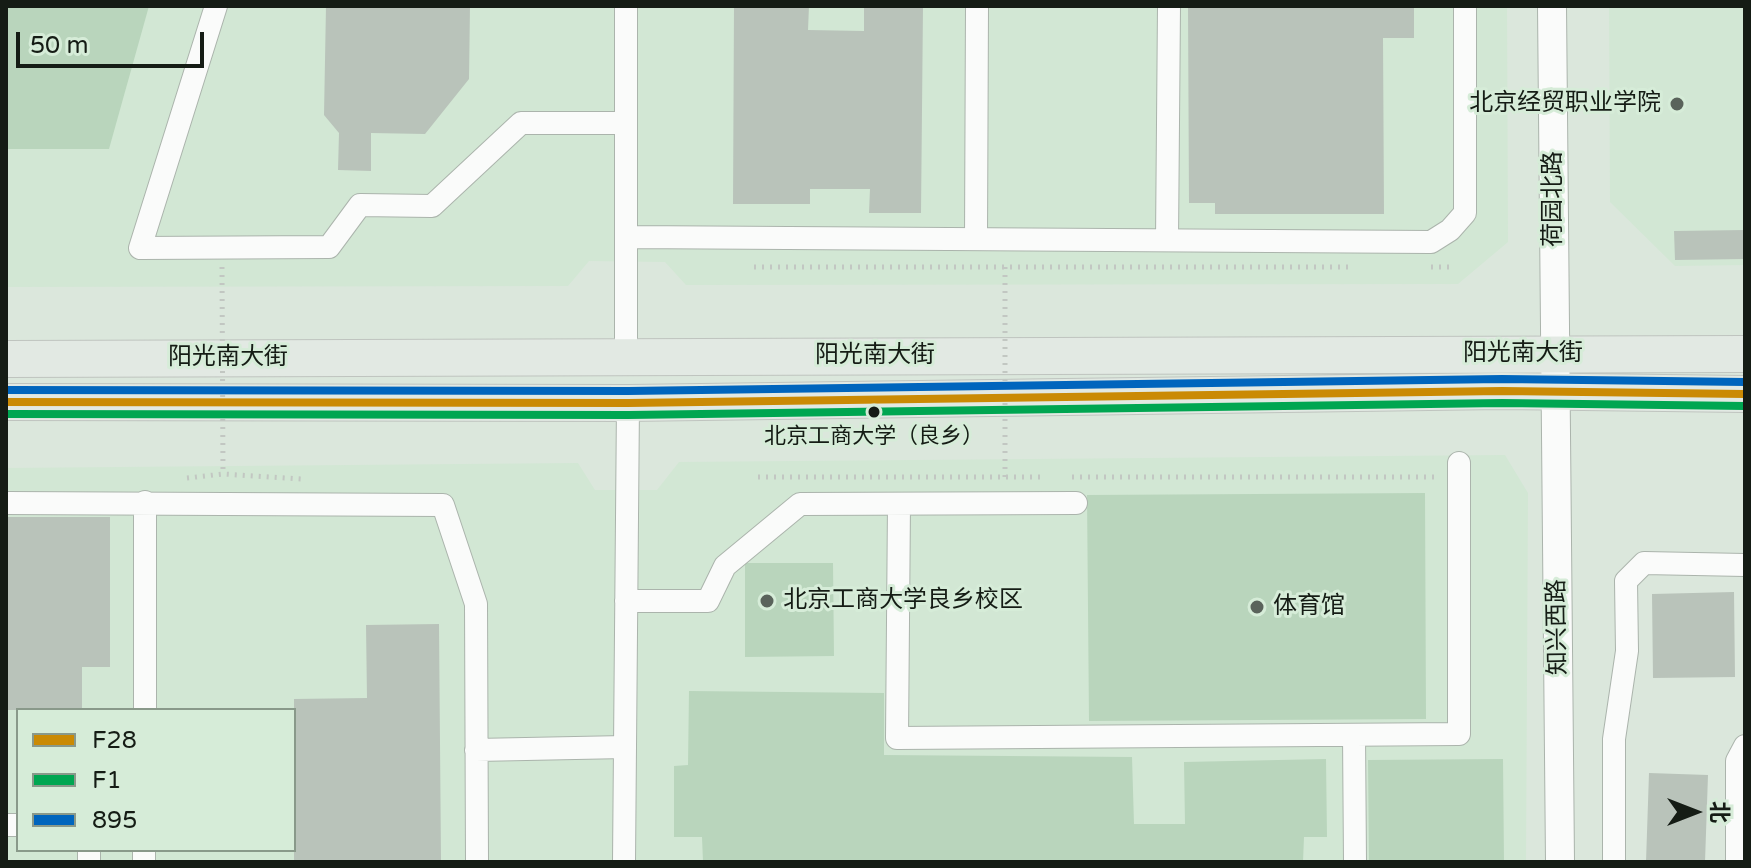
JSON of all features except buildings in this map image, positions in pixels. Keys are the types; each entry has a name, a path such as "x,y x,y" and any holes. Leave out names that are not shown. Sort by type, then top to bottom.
{"main road":[{"name":"阳光南大街","path":"6,359 1745,354"},
{"name":"阳光南大街","path":"6,402 628,403 1555,391 1745,394"}],"street":[{"path":"216,6 140,248 329,247 360,205 432,206 521,123 626,123"},
{"path":"626,6 626,357"},
{"path":"976,239 977,6"},
{"path":"1167,240 1169,6"},
{"path":"627,237 1431,242 1450,230 1465,213 1465,6"},
{"name":"荷园北路","path":"1552,6 1555,391"},
{"name":"知兴西路","path":"1555,391 1560,862"},
{"path":"624,862 628,403"},
{"path":"899,504 897,738 1459,734 1459,470"},
{"path":"145,502 145,708"},
{"path":"6,503 443,505 476,604 477,862"},
{"path":"626,601 708,601 725,566 800,504 1076,503"},
{"path":"1614,862 1614,739 1627,651 1626,581 1644,563 1745,565"},
{"path":"1354,735 1355,862"},
{"path":"1740,861 1737,761 1745,746"},
{"path":"476,750 625,747"}],"path":[{"path":"222,267 223,474"},
{"path":"754,267 1354,267"},
{"path":"1005,267 1005,477"},
{"path":"1418,267 1450,267"},
{"path":"1068,477 1459,470"},
{"path":"176,480 223,474 302,479"},
{"path":"758,477 1052,477"}],"shaded area":[{"path":"6,6 1507,6 1508,242 1458,284 686,285 665,262 589,261 568,286 6,287"},
{"path":"6,6 149,6 109,149 6,149"},
{"name":"北京经贸职业学院","path":"1609,6 1745,6 1745,265 1675,266 1610,202"},
{"name":"北京工商大学良乡校区","path":"1505,455 1528,493 1526,862 6,862 6,468 578,463 595,490 657,490 679,462"},
{"name":"体育馆","path":"1425,493 1426,719 1089,721 1087,495"},
{"path":"745,563 833,563 834,656 745,657"},
{"path":"689,691 884,693 884,755 1132,757 1134,824 1185,824 1184,762 1326,759 1327,837 1304,837 1303,862 703,862 702,837 674,837 674,766 688,765"},
{"path":"1503,759 1504,862 1369,862 1368,760"}],"transit line":[{"name":"895","path":"6,390 628,391 1502,379 1745,382"},
{"name":"F28","path":"6,402 628,403 1502,391 1745,394"},
{"name":"F1","path":"6,414 628,415 1502,403 1745,406"}],"place":[{"name":"北京经贸职业学院","path":"1677,104"},
{"name":"北京工商大学（良乡）","path":"874,412"},
{"name":"北京工商大学良乡校区","path":"767,601"},
{"name":"体育馆","path":"1257,607"}]}
